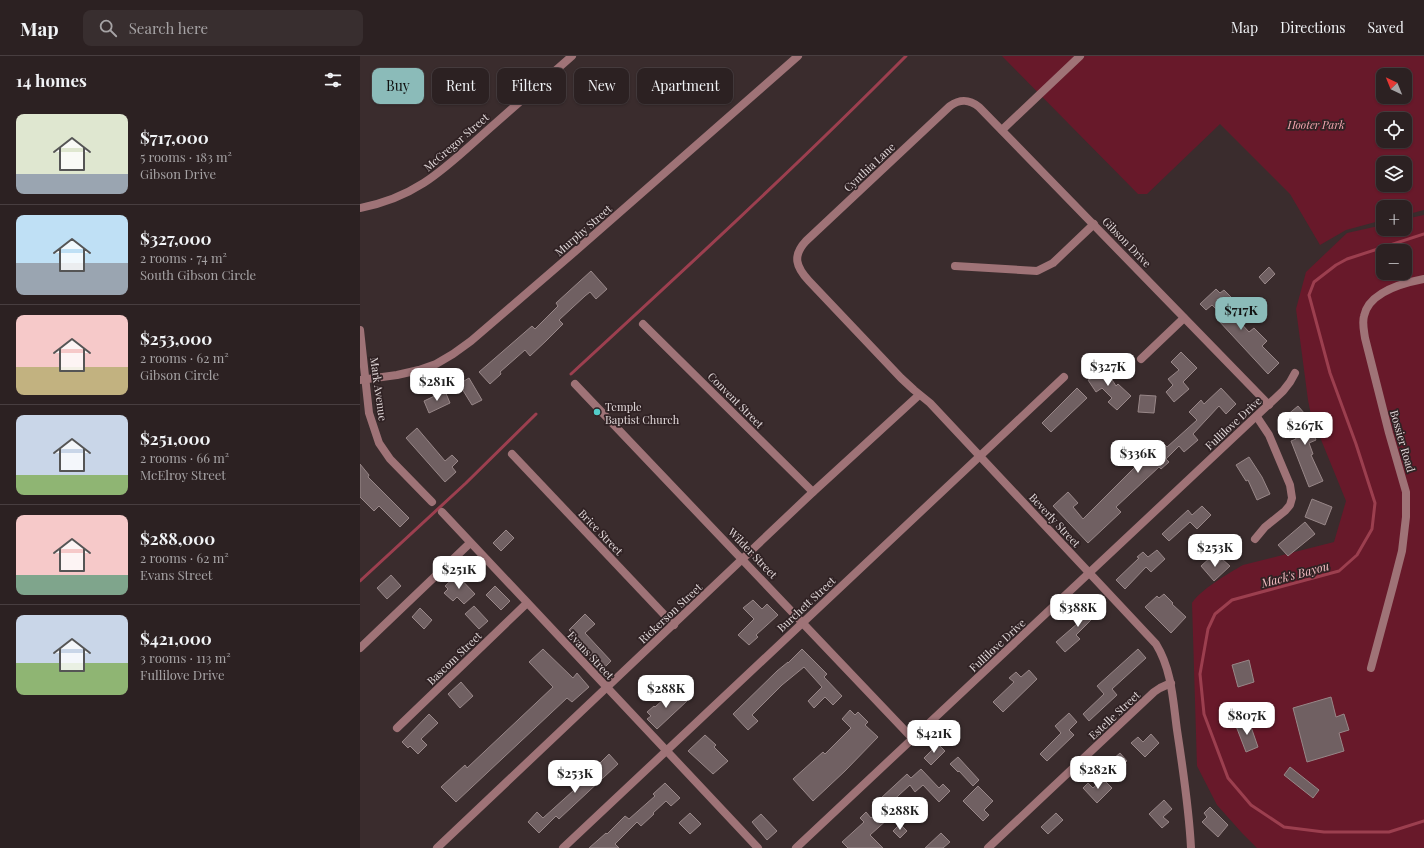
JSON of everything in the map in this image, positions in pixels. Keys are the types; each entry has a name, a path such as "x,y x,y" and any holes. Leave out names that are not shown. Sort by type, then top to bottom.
{"street":[{"name":"McGregor Street","path":"360,208 407,194 425,183 572,56"},
{"name":"Murphy Street","path":"363,380 397,375 436,364 471,341 571,256 798,56"},
{"path":"1002,130 1080,56"},
{"name":"Gibson Drive","path":"965,101 979,107 1269,405"},
{"name":"Cynthia Lane","path":"797,260 800,248 806,241 950,106 954,103 965,101"},
{"path":"955,266 1037,271 1053,263 1094,224"},
{"name":"Beverly Street","path":"797,260 804,276 891,368 919,395 930,403 1156,644 1164,661 1171,683 1185,780 1190,848"},
{"name":"Bossier Road","path":"1371,668 1402,551 1406,517 1406,492 1364,338 1364,317 1366,310 1371,303 1391,288 1424,280"},
{"path":"1141,359 1184,318"},
{"name":"Convent Street","path":"644,324 813,492"},
{"name":"Mark Avenue","path":"360,330 363,380 369,413 379,443 390,459 432,502"},
{"name":"Fullilove Drive","path":"796,848 1269,405 1288,386 1295,373"},
{"name":"Burchett Street","path":"562,848 1064,377"},
{"name":"Wilder Street","path":"575,384 913,738"},
{"name":"Rickerson Street","path":"437,848 743,560 813,492 919,395"},
{"path":"1255,539 1265,527 1285,511 1290,505 1292,498 1290,485 1269,435 1262,422 1256,417"},
{"name":"Brice Street","path":"512,454 674,625"},
{"name":"Evans Street","path":"442,512 758,848"},
{"path":"360,648 470,543"},
{"name":"Bascom Street","path":"397,728 527,603"},
{"name":"Estelle Street","path":"988,848 1154,692 1171,683"}],"green space":[{"name":"Hooter Park","path":"1002,56 1424,56 1424,210 1412,213 1412,200 1376,200 1376,222 1346,230 1320,245 1290,194 1220,124 1147,194 1138,194"},
{"path":"1424,215 1424,848 1257,848 1217,805 1197,766 1192,603 1208,587 1243,565 1334,542 1346,501 1311,415 1296,309 1306,272 1347,233 1376,227 1376,236 1412,236 1412,218"}],"building":[{"path":"1269,267 1275,274 1265,284 1259,277"},
{"path":"591,271 607,289 596,299 590,292 585,296 559,320 563,324 530,356 525,350 500,372 501,374 490,384 479,372 532,326 535,329 558,306 556,303"},
{"path":"1216,289 1220,293 1224,290 1233,299 1225,306 1249,332 1254,328 1267,341 1262,346 1279,363 1268,374 1218,320 1223,316 1212,305 1206,310 1200,304"},
{"path":"1181,352 1197,368 1183,382 1189,389 1174,402 1166,392 1173,385 1168,379 1179,370 1171,362"},
{"path":"1095,365 1099,370 1104,367 1116,386 1118,384 1131,396 1117,410 1108,402 1112,398 1102,388 1096,392 1088,380 1093,378 1088,370"},
{"path":"469,378 482,400 472,405 459,384"},
{"path":"1077,388 1087,398 1051,432 1042,423"},
{"path":"1221,388 1236,404 1226,414 1219,406 1193,434 1198,440 1184,452 1179,446 1166,459 1169,462 1161,469 1159,467 1116,507 1121,512 1088,543 1053,506 1068,492 1078,503 1073,507 1083,519 1143,459 1144,461 1163,443 1167,447 1197,420 1189,412 1201,400 1204,404"},
{"path":"445,391 450,403 429,413 424,401"},
{"path":"1140,395 1156,396 1154,413 1138,412"},
{"path":"1298,406 1305,414 1316,440 1309,443 1313,454 1311,455 1323,481 1309,487 1291,441 1296,439 1294,433 1299,431 1286,416"},
{"path":"417,428 445,461 452,455 458,461 452,467 456,472 445,482 406,438"},
{"path":"1249,457 1262,477 1270,494 1257,500 1248,480 1246,481 1236,465"},
{"path":"360,464 369,475 368,477 409,518 400,527 379,506 374,511 360,497"},
{"path":"1312,499 1332,507 1325,525 1305,517"},
{"path":"1202,506 1211,515 1197,529 1190,522 1169,541 1162,534 1188,510 1192,515"},
{"path":"1305,522 1315,534 1288,556 1278,545"},
{"path":"506,530 514,538 501,551 493,543"},
{"path":"1157,550 1165,559 1151,572 1146,567 1125,589 1116,580 1139,558 1137,557 1143,552 1148,557"},
{"path":"1211,557 1217,564 1222,559 1230,566 1214,581 1201,566"},
{"path":"391,575 401,586 387,599 377,588"},
{"path":"457,575 475,594 464,604 457,597 453,601 444,593 448,589 445,586"},
{"path":"495,586 510,601 501,610 486,595"},
{"path":"1164,594 1186,617 1171,633 1145,607 1157,596 1159,598"},
{"path":"753,600 762,609 767,604 778,615 756,635 758,637 749,645 738,635 754,619 743,608"},
{"path":"1092,602 1100,611 1076,635 1080,639 1065,652 1056,642 1078,623 1075,620"},
{"path":"474,606 488,621 479,629 465,614"},
{"path":"420,608 432,620 424,629 412,617"},
{"path":"585,614 595,624 585,633 611,661 603,669 586,651 588,649 569,630"},
{"path":"543,649 573,678 577,673 589,687 572,702 567,698 456,802 441,787 465,765 467,768 553,687 529,662"},
{"path":"802,649 827,674 824,677 842,696 833,705 825,697 814,708 808,701 822,687 804,667 782,685 752,715 758,721 748,730 733,714"},
{"path":"1138,649 1146,658 1112,689 1117,695 1089,721 1083,714 1104,694 1097,686"},
{"path":"1249,660 1254,682 1238,687 1232,665"},
{"path":"1029,670 1037,679 1003,712 993,702 1014,682 1009,678 1016,672 1021,677"},
{"path":"461,682 473,696 460,708 448,694"},
{"path":"676,688 687,701 657,729 647,719 651,716 647,712 654,706 655,707"},
{"path":"1331,697 1336,717 1344,714 1349,730 1339,733 1344,751 1307,762 1293,708"},
{"path":"850,710 855,715 858,712 868,722 865,725 878,737 813,801 793,779 823,752 825,754 851,728 842,719"},
{"path":"1069,713 1077,722 1069,730 1074,735 1047,761 1040,754 1061,733 1055,726"},
{"path":"429,714 438,723 421,739 427,745 418,754 410,746 408,748 402,742"},
{"path":"1249,721 1258,747 1246,752 1236,726"},
{"path":"1151,734 1159,743 1145,757 1131,743 1138,737 1143,742"},
{"path":"705,735 716,745 714,747 728,761 713,774 688,751"},
{"path":"938,744 945,751 931,765 924,758"},
{"path":"1120,753 1127,761 1112,774 1105,766"},
{"path":"609,754 618,764 559,819 556,816 539,833 528,822 537,812 543,818 574,790 573,789"},
{"path":"958,757 979,780 973,786 950,764"},
{"path":"1290,767 1319,790 1313,798 1284,775"},
{"path":"921,769 939,788 943,784 950,791 939,802 923,785 915,792 910,785 888,805 881,798 907,774 911,778"},
{"path":"1103,779 1112,788 1097,803 1083,788 1088,783 1093,788"},
{"path":"665,783 680,798 671,806 666,801 641,826 637,822 615,844 619,848 589,848 606,833 607,834 625,816 629,819 655,796 653,794"},
{"path":"978,786 993,801 984,810 989,815 983,821 963,801"},
{"path":"1164,800 1172,809 1163,817 1169,822 1162,828 1149,814"},
{"path":"1210,807 1228,825 1218,837 1202,822 1207,817 1204,813"},
{"path":"880,810 888,819 870,835 883,848 848,848 842,842 864,822 860,818 866,812 871,818"},
{"path":"690,813 701,824 690,834 679,823"},
{"path":"1056,813 1063,820 1048,834 1041,827"},
{"path":"761,814 777,831 767,840 752,822"},
{"path":"900,824 907,831 900,838 893,831"},
{"path":"941,833 950,842 943,848 925,848"}],"waterway":[{"path":"571,374 782,177 906,56"},
{"name":"Mack's Bayou","path":"1424,234 1347,259 1336,265 1314,282 1309,295 1330,373 1356,444 1375,503 1372,529 1357,555 1339,571 1232,600 1215,614 1208,629 1200,674 1204,714 1228,778 1251,805 1284,827 1324,832 1389,832 1424,821"},
{"path":"360,581 466,483 536,414"}],"place":[{"name":"Temple Baptist Church","path":"597,412"}]}
